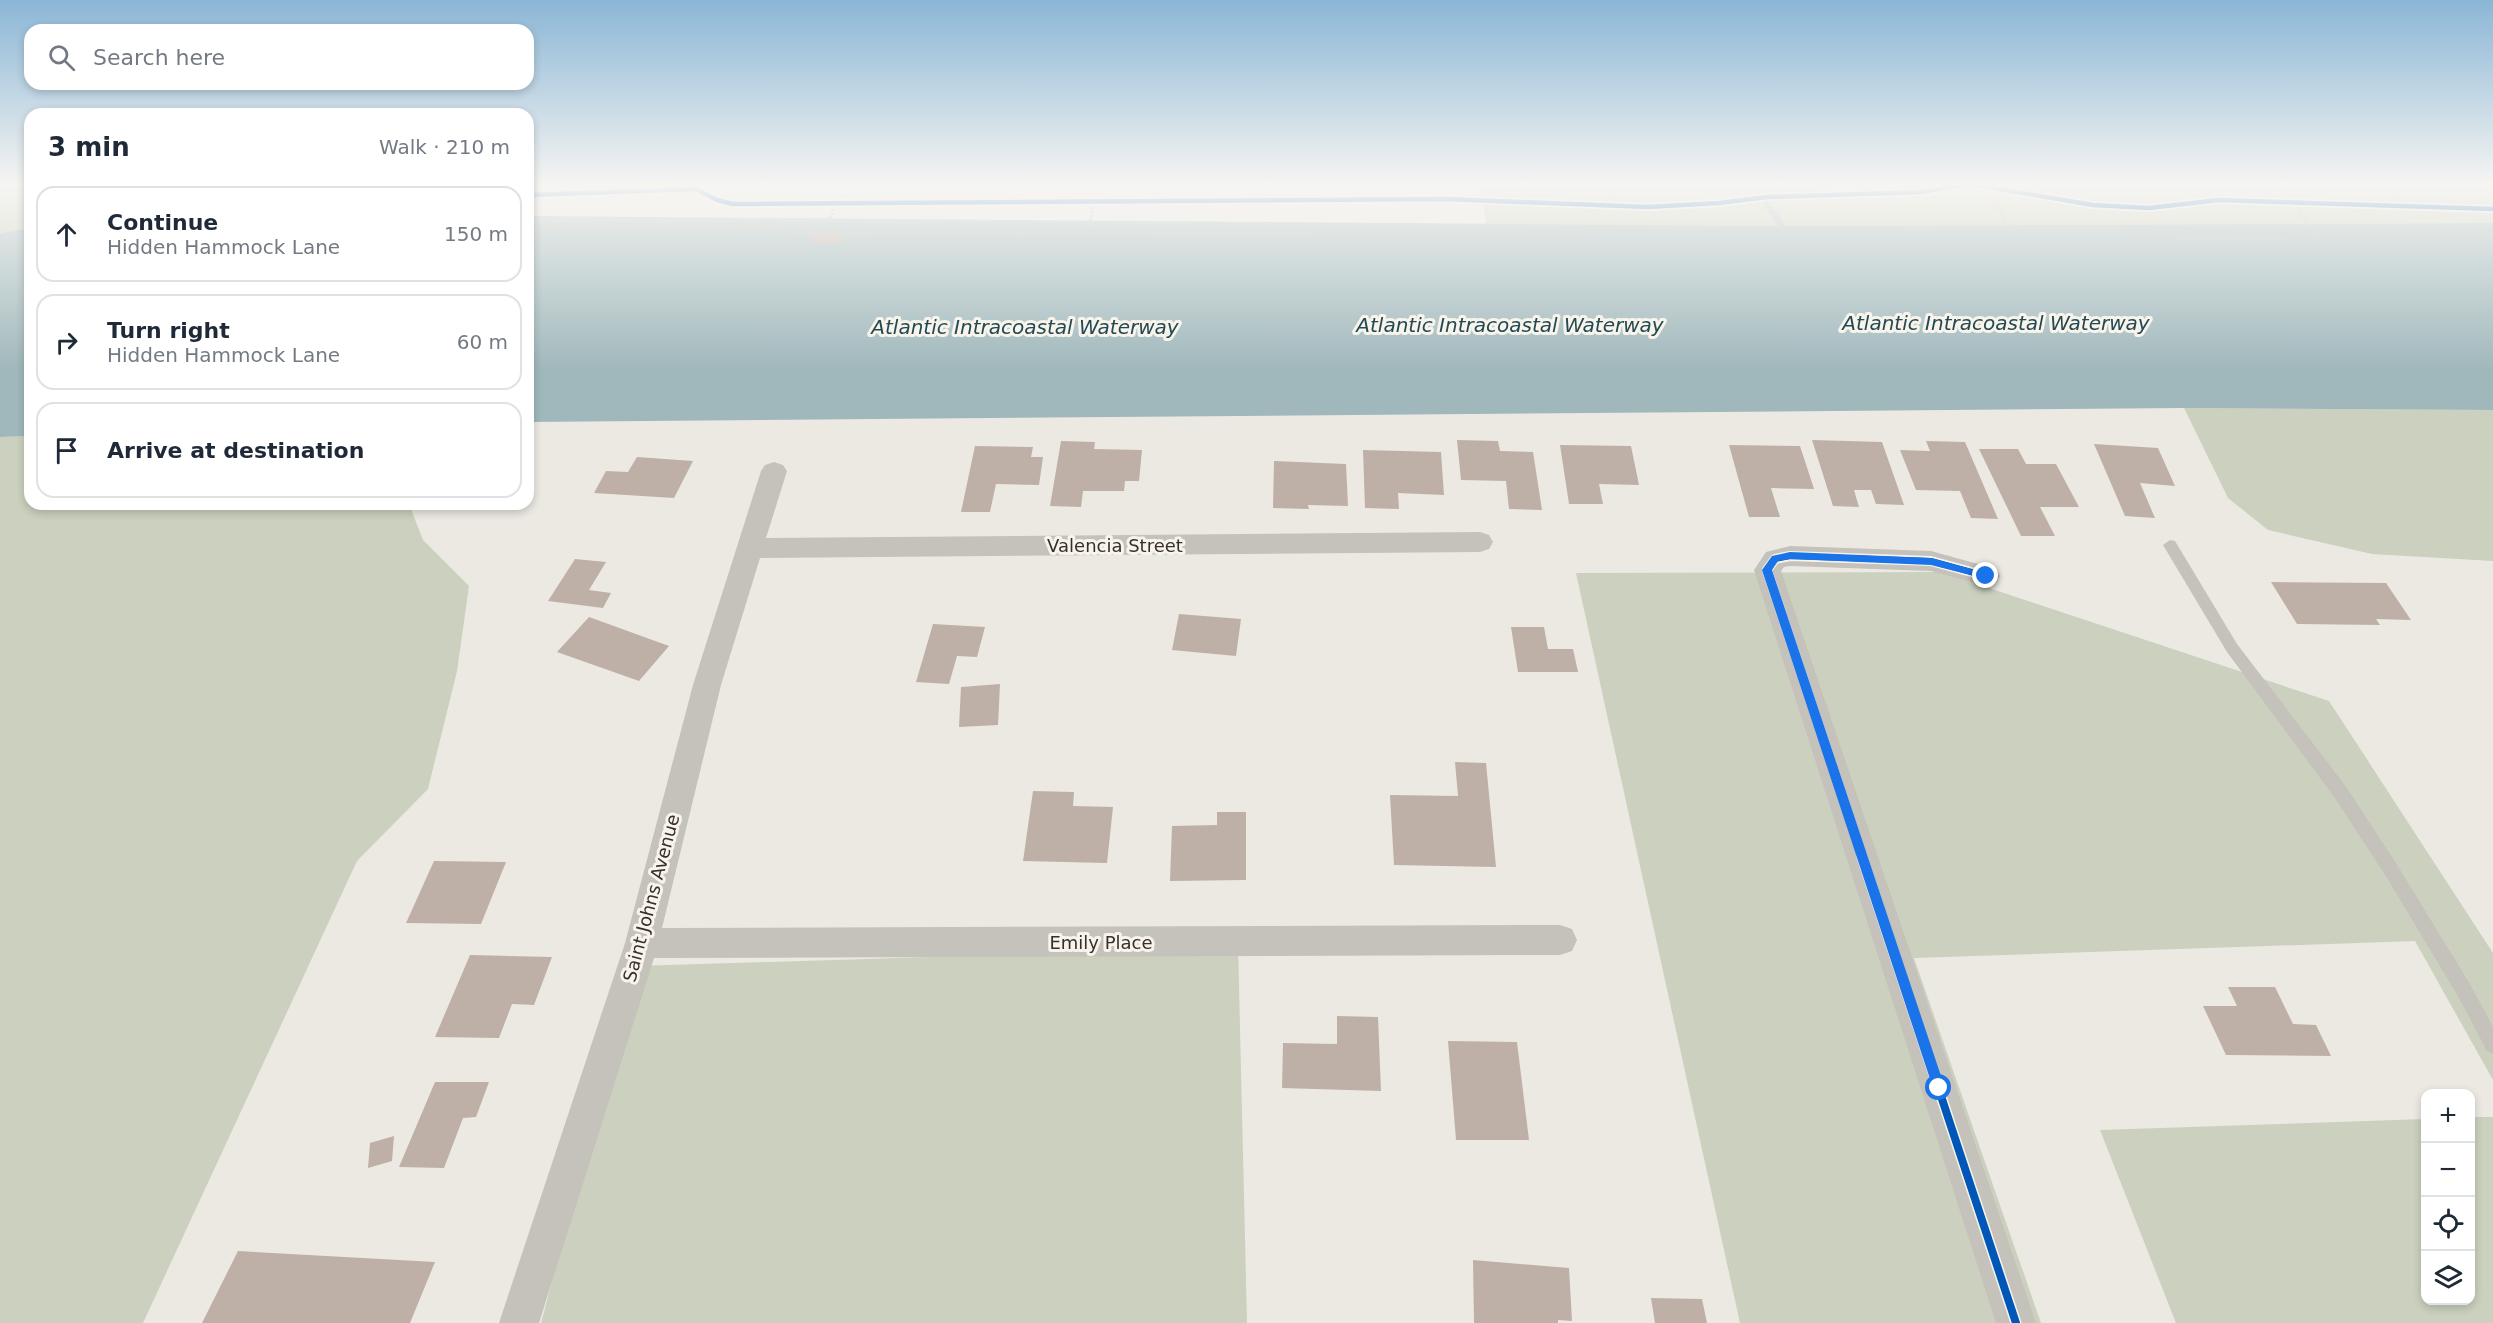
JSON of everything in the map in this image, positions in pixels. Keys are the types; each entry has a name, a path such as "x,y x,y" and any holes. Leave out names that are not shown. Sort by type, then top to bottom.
{"street":[{"name":"Saint Johns Avenue","path":"519,1323 642,943 707,685 774,471"},
{"name":"Valencia Street","path":"750,548 1480,542"},
{"path":"1986,576 1931,561 1790,556 1775,559 1767,570 2016,1323"},
{"name":"Emily Place","path":"642,943 1560,940"}],"lane":[{"path":"2170,545 2232,648 2341,794 2386,863 2465,992 2493,1046"}],"green space":[{"path":"2184,408 2493,410 2493,561 2372,554 2268,530 2228,498"},
{"path":"24,436 24,510 411,510 423,540 469,586 457,671 428,789 357,861 143,1323 0,1323 0,437"},
{"path":"1941,572 2329,701 2493,953 2493,1080 2415,941 1914,958 2041,1323 1740,1323 1576,573"},
{"path":"1238,944 1247,1323 541,1323 637,966 1223,948"},
{"path":"2475,1117 2493,1117 2493,1323 2176,1323 2100,1130 2421,1119 2421,1305 2475,1305"}],"water":[{"path":"0,246 24,246 24,436 0,437"},
{"name":"Atlantic Intracoastal Waterway","path":"534,246 2493,246 2493,410 2184,408 534,422"}],"building":[{"path":"1457,440 1498,441 1500,451 1533,452 1542,510 1509,509 1506,481 1461,480"},
{"path":"1812,440 1882,442 1904,505 1876,504 1871,490 1854,490 1859,507 1833,506"},
{"path":"1061,441 1095,442 1094,449 1142,450 1139,481 1125,481 1124,491 1083,491 1081,507 1050,506"},
{"path":"1926,441 1965,442 1998,519 1971,518 1960,491 1916,490 1900,450 1930,451"},
{"path":"2094,444 2158,448 2175,486 2140,483 2155,518 2125,516"},
{"path":"1560,445 1631,446 1639,485 1599,484 1603,504 1569,504"},
{"path":"1729,445 1800,446 1814,489 1771,488 1780,517 1749,517"},
{"path":"975,446 1033,447 1031,457 1043,457 1039,485 996,484 990,512 961,512"},
{"path":"1979,449 2018,449 2026,464 2056,464 2079,507 2040,507 2055,536 2021,536"},
{"path":"1363,450 1441,452 1444,495 1398,493 1399,509 1365,508"},
{"path":"637,457 693,461 674,498 594,493 606,471 628,472"},
{"path":"1274,461 1346,464 1348,506 1308,505 1309,509 1273,508"},
{"path":"575,559 606,562 589,590 611,593 603,608 548,601"},
{"path":"2271,582 2386,583 2411,620 2376,619 2380,625 2297,624"},
{"path":"1179,614 1241,619 1236,656 1172,650"},
{"path":"589,617 669,646 639,681 557,652"},
{"path":"933,624 985,627 977,657 957,656 949,684 916,682"},
{"path":"1511,627 1544,627 1548,649 1573,649 1578,672 1518,672"},
{"path":"1000,684 998,725 959,727 961,687"},
{"path":"1455,762 1486,763 1496,867 1394,865 1390,795 1458,796"},
{"path":"1033,791 1074,792 1073,806 1113,807 1107,863 1023,861"},
{"path":"1217,812 1246,812 1246,880 1170,881 1172,826 1217,825"},
{"path":"434,861 506,862 481,924 406,923"},
{"path":"470,955 552,957 534,1005 512,1004 499,1038 435,1037"},
{"path":"2228,987 2275,987 2293,1024 2316,1025 2331,1056 2226,1055 2203,1006 2237,1006"},
{"path":"1337,1016 1378,1017 1381,1091 1282,1088 1283,1043 1337,1044"},
{"path":"1448,1041 1517,1042 1529,1140 1456,1140"},
{"path":"435,1082 489,1082 476,1117 463,1118 444,1168 399,1167"},
{"path":"394,1136 392,1161 368,1168 370,1143"},
{"path":"238,1251 435,1262 410,1323 202,1323"},
{"path":"1473,1260 1569,1268 1572,1321 1474,1323"},
{"path":"1651,1298 1702,1299 1707,1323 1655,1323"}],"cycle path":[{"path":"1986,576 1931,561 1790,556 1775,559 1767,570 2016,1323"}],"route":[{"path":"1939,1088 1767,570 1775,559 1790,556 1931,561 1986,576"}]}
